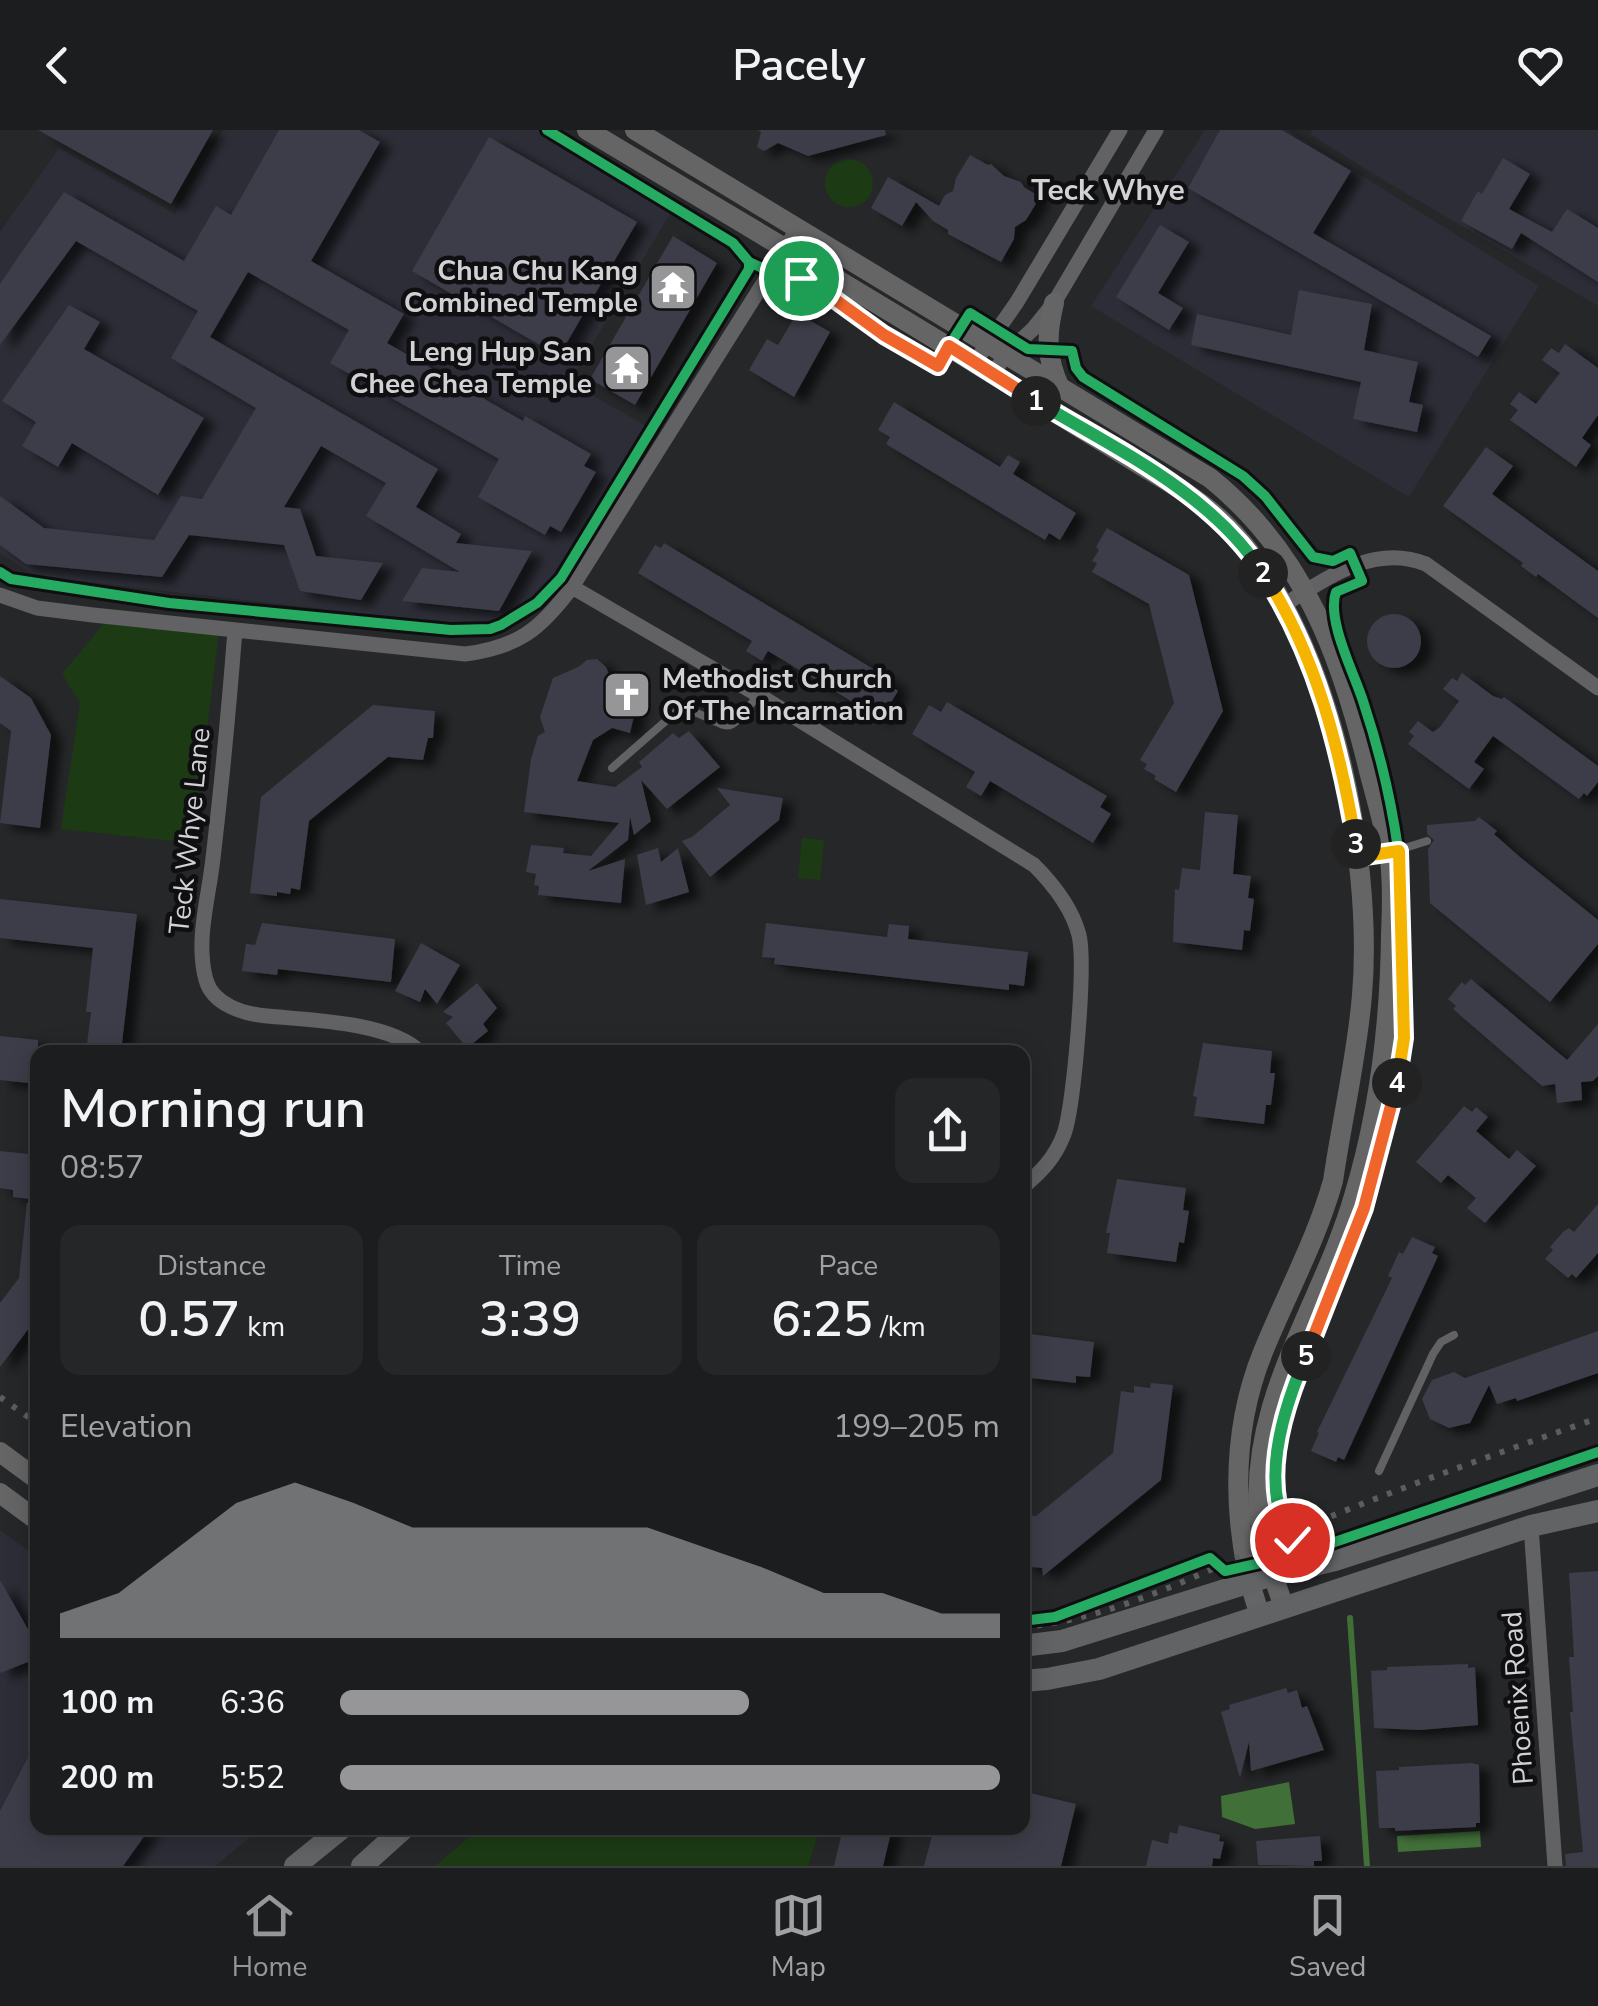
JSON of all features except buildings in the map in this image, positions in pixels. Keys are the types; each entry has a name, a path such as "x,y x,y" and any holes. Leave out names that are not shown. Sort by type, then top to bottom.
{"main road":[{"path":"587,130 1196,500 1247,549 1284,605 1328,713 1350,804 1362,884 1362,994 1332,1181 1319,1225 1263,1352 1244,1416 1239,1465 1244,1567 1260,1616"},
{"path":"634,130 1210,478 1238,500 1307,590 1353,706 1389,853 1390,1000 1353,1200 1271,1406 1259,1486 1263,1534 1284,1607"},
{"path":"1054,303 1047,349 1050,368 1060,388"},
{"path":"0,1452 30,1474"},
{"path":"1030,1645 1062,1641 1273,1575 1335,1560 1598,1476"},
{"path":"0,1493 30,1515"},
{"path":"1030,1681 1099,1669 1531,1526 1598,1511"},
{"path":"1263,1534 1304,1554 1335,1560"},
{"path":"298,1863 309,1835"},
{"path":"298,1863 333,1835"},
{"path":"362,1866 396,1835"}],"street":[{"path":"984,368 1018,302 1120,130"},
{"path":"997,348 1033,329 1054,303 1156,130"},
{"path":"0,595 37,608 465,654 516,643 539,626 572,588 798,228"},
{"path":"1284,605 1344,570 1384,556 1405,556 1426,564 1598,688"},
{"path":"572,588 1034,865 1050,881 1072,916 1082,952 1082,982 1065,1132 1046,1168 1030,1181"},
{"name":"Teck Whye Lane","path":"235,630 225,756 201,945 206,984 226,1005 246,1014 322,1022 395,1036 409,1045"},
{"name":"Phoenix Road","path":"1531,1526 1555,1866"}],"lane":[{"path":"612,768 676,712 686,708 722,726 732,726 757,696"},
{"path":"1358,857 1389,853 1428,841"},
{"path":"1380,1472 1433,1354 1441,1342 1454,1335"}],"shaded area":[{"path":"223,130 549,130 677,202 570,382 651,429 558,579 526,608 491,622 455,624 35,576 0,553 0,232 59,148 175,214"},
{"path":"1205,130 1288,130 1539,286 1409,497 1091,306"},
{"path":"1312,130 1598,130 1598,306 1390,184 1310,134"},
{"path":"849,159 866,166 873,183 866,200 849,207 832,200 825,183 832,166"},
{"path":"116,609 220,623 193,843 61,829 80,703 62,674"},
{"path":"802,838 824,840 820,880 798,878"},
{"path":"0,1530 30,1552 30,1835 253,1835 215,1866 0,1866"},
{"path":"1289,1782 1295,1824 1255,1829 1222,1817 1221,1796"},
{"path":"1480,1831 1481,1847 1398,1852 1397,1836"},
{"path":"472,1835 818,1835 808,1866 435,1866"}],"waterway":[{"path":"1350,1618 1367,1866"}],"railway":[{"path":"0,1397 30,1418"},
{"path":"1030,1626 1135,1601 1352,1508 1598,1418"}],"cycle path":[{"path":"0,572 11,579 169,603 451,630 490,629 537,603 561,578 749,269 749,262 733,243 547,130"},
{"path":"749,262 791,281 808,279 884,335 937,365 970,313 1028,349 1072,351 1083,377 1243,476 1265,496 1313,557 1333,561 1350,553 1362,581 1336,592 1335,616 1374,737 1395,830 1402,894 1403,1044 1391,1112 1364,1209 1315,1329 1284,1421 1277,1465 1278,1505 1291,1540 1311,1547 1323,1546 1598,1452"},
{"path":"1030,1620 1055,1617 1210,1558 1225,1571 1274,1560 1291,1540"}],"place":[{"name":"Chua Chu Kang Combined Temple","path":"673,287"},
{"name":"Leng Hup San Chee Chea Temple","path":"627,368"},
{"name":"Methodist Church Of The Incarnation","path":"627,695"}],"district":[{"name":"Teck Whye","path":"1108,190"}],"route":[{"path":"801,278 884,335 938,366 949,346 1196,500 1224,522 1284,605 1302,642 1328,713 1358,857 1399,851 1404,1038 1396,1090 1364,1208 1291,1390 1277,1452 1276,1492 1281,1518 1292,1540"}]}
